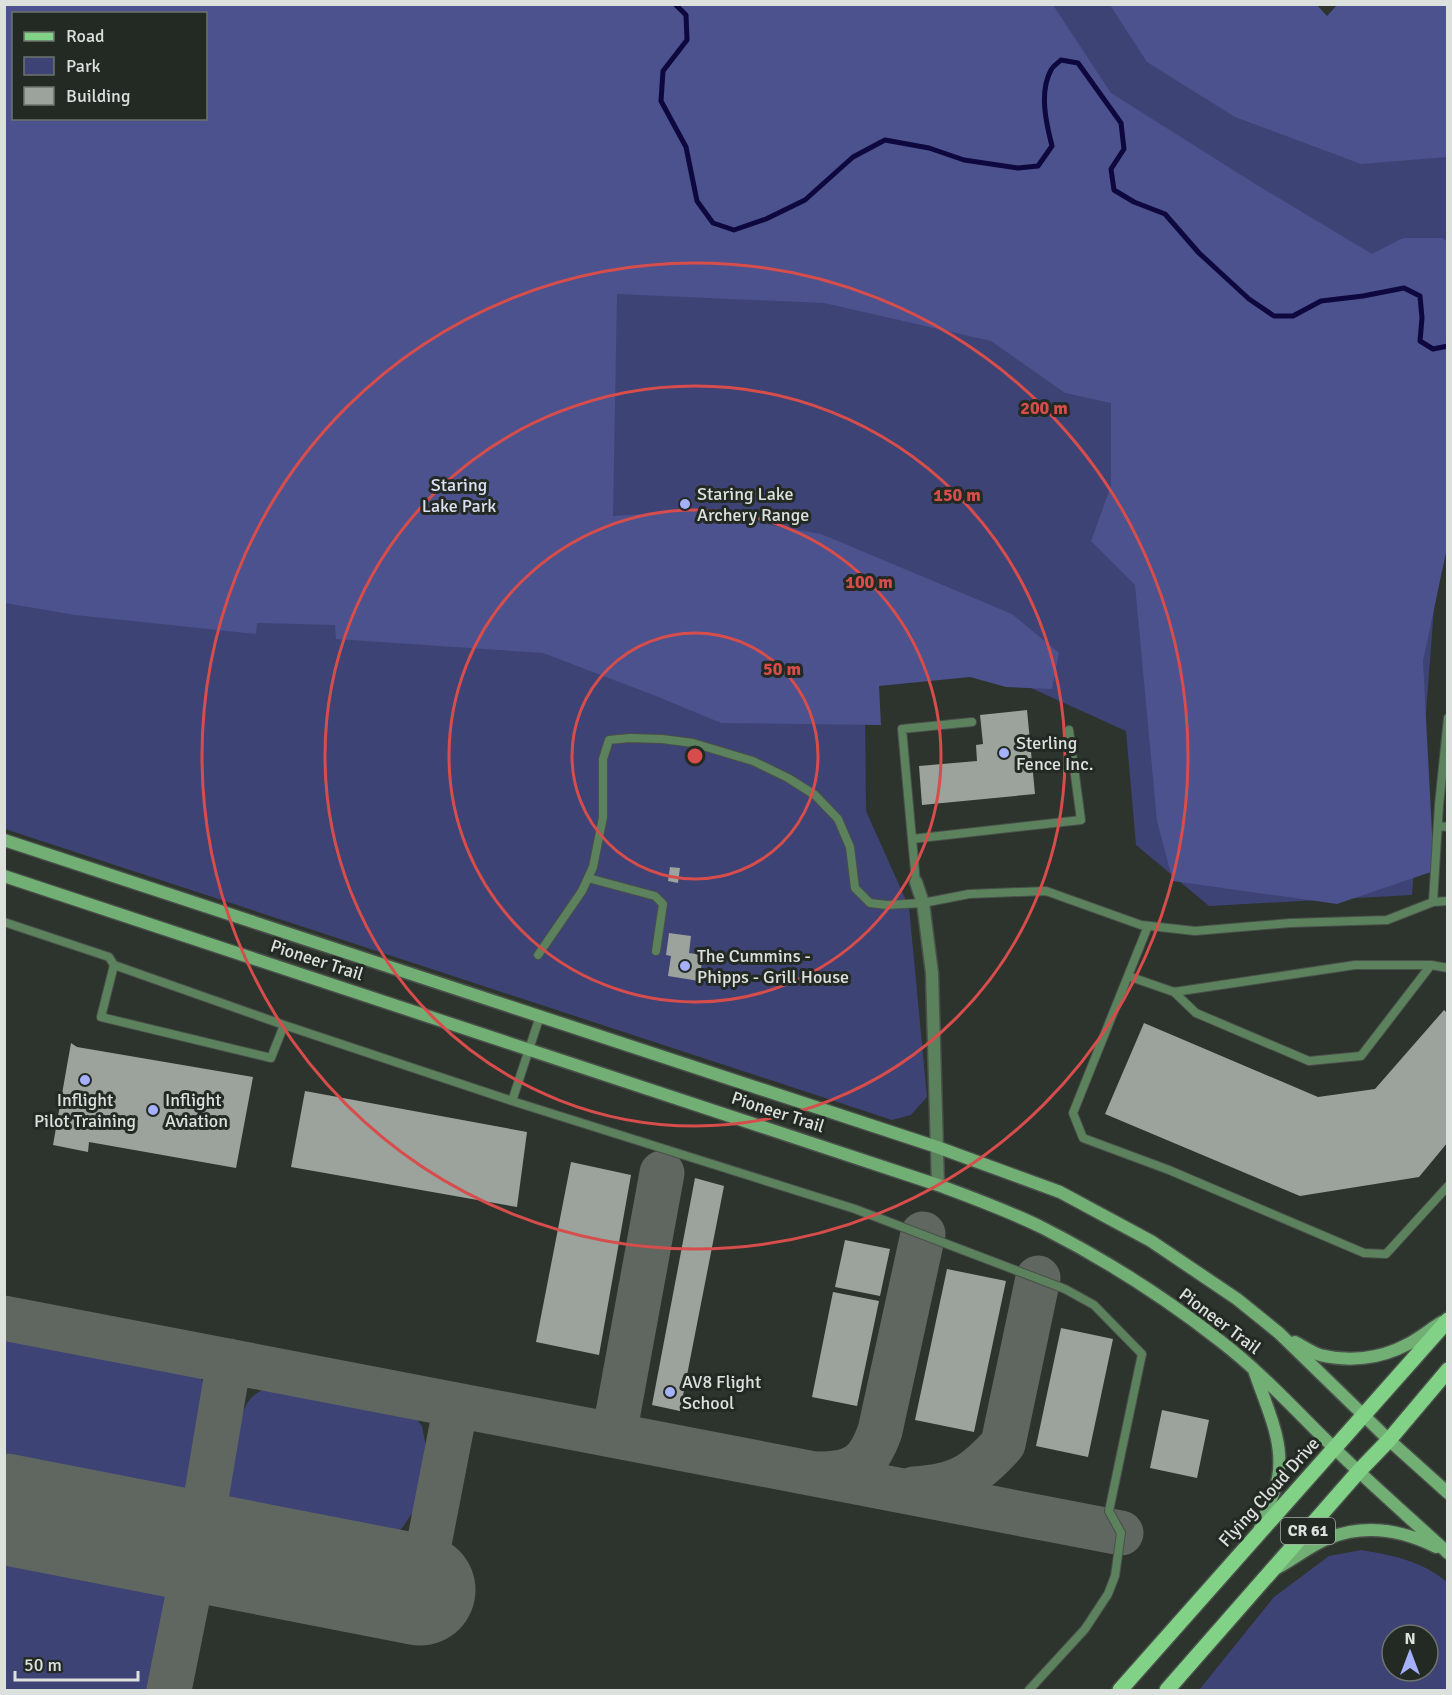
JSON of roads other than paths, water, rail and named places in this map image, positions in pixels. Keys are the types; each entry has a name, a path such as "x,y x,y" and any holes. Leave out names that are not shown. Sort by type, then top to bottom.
{"main road":[{"name":"Pioneer Trail","path":"4,840 937,1147 1060,1192 1151,1241 1237,1299 1279,1333 1365,1414 1389,1440 1448,1492"},
{"name":"Pioneer Trail","path":"4,876 938,1185 995,1206 1042,1227 1159,1297 1218,1339 1254,1369 1335,1449 1448,1553"},
{"path":"1279,1333 1318,1354 1342,1358 1369,1358 1407,1345 1448,1319"},
{"name":"Flying Cloud Drive","path":"1120,1690 1448,1319"},
{"path":"1254,1369 1274,1425 1280,1460 1278,1479 1258,1533"},
{"name":"CR 61","path":"1167,1690 1359,1471 1389,1440 1448,1370"},
{"path":"1273,1571 1327,1539 1366,1530 1389,1531 1414,1536 1448,1553"}],"street":[{"path":"916,882 923,903 932,973 938,1185"}],"lane":[{"path":"1433,902 1448,718"},
{"path":"916,882 902,729 972,722"},
{"path":"912,839 1081,820 1069,729"},
{"path":"538,955 582,891 593,867 603,817 603,759 609,740 630,738 693,743 753,761 797,783 815,795 838,819 850,847 855,888 870,903 887,905 923,903 969,894 1046,891 1148,926 1195,931 1290,923 1387,920 1433,902 1448,901"},
{"path":"1438,826 1448,827"},
{"path":"588,878 655,896 663,904 656,951"},
{"path":"4,922 109,957 114,965 284,1025 512,1101 855,1209 1065,1289 1094,1305 1142,1354 1109,1511 1121,1533 1115,1575 1108,1594 1085,1629 1029,1690"},
{"path":"1148,926 1073,1113 1083,1138 1169,1170 1364,1253 1386,1254 1448,1186"},
{"path":"114,965 101,1017 271,1058 284,1025"},
{"path":"1174,992 1355,965 1431,965 1448,968"},
{"path":"1128,976 1174,992 1196,1013 1309,1061 1361,1056 1431,965"},
{"path":"512,1101 540,1016"}],"waterway":[{"path":"675,4 686,15 687,40 663,71 661,101 686,147 697,201 713,223 734,230 766,219 805,200 853,157 885,140 929,148 964,160 1018,168 1038,166 1052,146 1046,118 1045,88 1051,70 1061,60 1078,63 1121,123 1124,149 1111,169 1114,190 1134,202 1165,214 1199,253 1249,299 1274,316 1293,316 1321,301 1404,288 1420,296 1422,318 1420,341 1433,349 1448,346"}],"place":[{"name":"Staring Lake Archery Range","path":"685,504"},
{"name":"Sterling Fence Inc.","path":"1004,753"},
{"name":"The Cummins - Phipps - Grill House","path":"685,966"},
{"name":"Inflight Pilot Training","path":"85,1080"},
{"name":"Inflight Aviation","path":"153,1110"},
{"name":"AV8 Flight School","path":"670,1392"}],"park label":[{"name":"Staring Lake Park","path":"459,495"}]}
